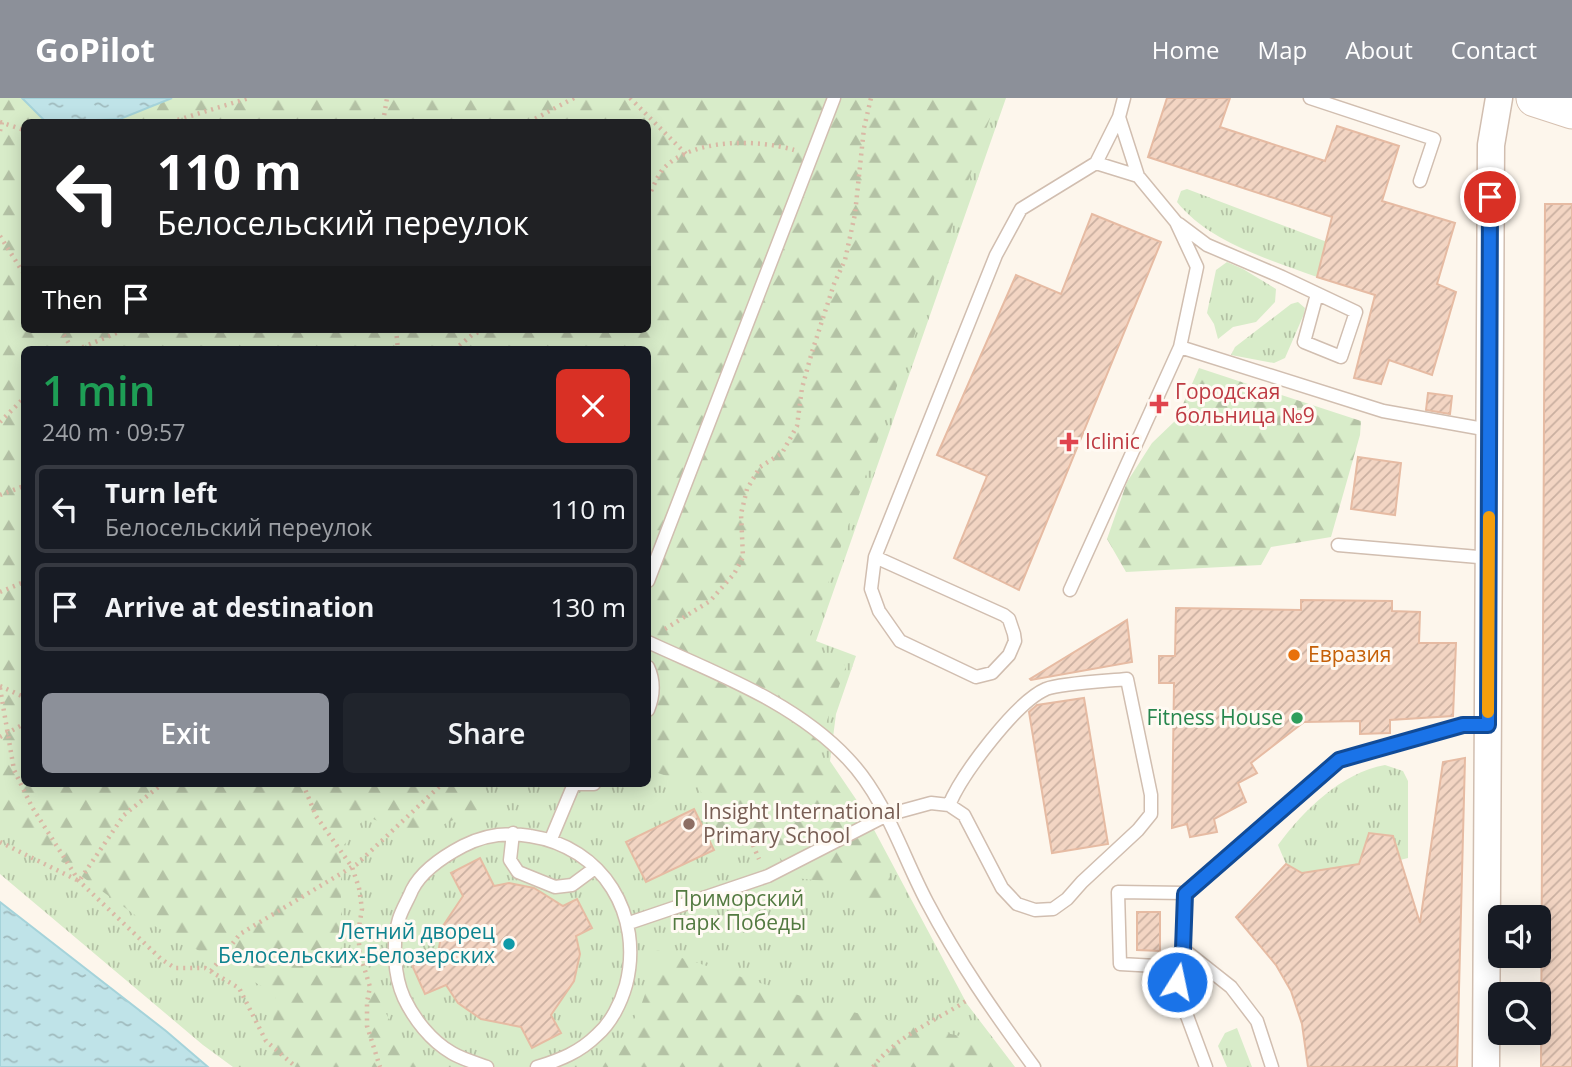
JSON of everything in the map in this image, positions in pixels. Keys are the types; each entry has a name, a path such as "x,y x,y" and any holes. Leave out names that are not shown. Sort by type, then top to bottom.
{"street":[{"path":"1486,1067 1491,145 1499,98"},
{"path":"1535,98 1572,110"}],"lane":[{"path":"651,573 834,98"},
{"path":"875,557 1004,615 1012,627 1015,641 1002,665 992,673 976,677 900,641 879,611 871,589 875,557 996,255 1021,209 1096,163 1119,117 1124,98"},
{"path":"1310,98 1434,139 1420,181"},
{"path":"1119,117 1138,176 1175,222 1197,267"},
{"path":"1096,163 1138,176"},
{"path":"1175,222 1207,245 1282,277 1356,312 1341,357 1304,342 1317,294"},
{"path":"1070,590 1180,347 1197,267 1207,245"},
{"path":"1180,347 1383,411 1476,430 1489,430"},
{"path":"1338,545 1490,558"},
{"path":"651,643 774,702 818,732 849,760 887,815 926,901 980,992 1034,1067"},
{"path":"629,923 768,876 887,815 931,803 949,805 964,815 1002,888 1017,904 1035,910 1053,909 1067,899 1151,814 1151,795 1128,679 1049,688 1035,695 1017,710 964,777 949,805"},
{"path":"651,680 651,701"},
{"path":"1175,967 1120,964 1118,892 1185,894 1339,760 1463,725 1488,725"},
{"path":"551,839 573,787"},
{"path":"513,833 510,860 519,872 555,887 572,885 595,868"},
{"path":"487,1067 452,1053 433,1037 423,1028 403,996 395,958 399,920 415,885 441,858 475,839 513,833 551,839 586,858 613,887 629,923 632,963 622,1001 599,1034 567,1058 537,1067"},
{"path":"1185,894 1183,949 1175,967 1180,997 1206,1067"},
{"path":"1183,949 1231,987 1257,1021 1272,1067"}],"path":[{"path":"181,119 249,98"},
{"path":"384,119 387,98"},
{"path":"534,119 574,98"},
{"path":"630,98 686,154"},
{"path":"659,631 670,627 710,601 734,574 743,557 741,514 747,489 760,467 782,453 797,426 802,388 812,352 834,284 845,260 855,214 864,128 871,98"},
{"path":"0,131 1,122 21,129"},
{"path":"651,192 664,168 686,154 716,144 777,145 812,155"},
{"path":"0,236 21,269"},
{"path":"85,346 116,333"},
{"path":"459,346 476,333"},
{"path":"0,422 21,401"},
{"path":"0,495 21,487"},
{"path":"0,592 21,583"},
{"path":"0,687 21,695"},
{"path":"0,687 14,770 21,784"},
{"path":"0,737 21,726"},
{"path":"22,787 79,881 161,959 175,968 205,968 239,988 266,1041 296,1067"},
{"path":"79,881 124,815 158,787"},
{"path":"304,787 316,816 352,867 359,888 362,909 358,933 360,954 370,987 367,1026 380,1067"},
{"path":"211,971 240,934 352,867 439,787"},
{"path":"0,842 79,881"},
{"path":"873,1067 882,1054 895,1044 980,992"}],"green space":[{"name":"Приморский парк Победы","path":"0,98 1006,98 816,641 856,656 836,714 830,761 864,811 967,1004 1015,1067 233,1067 203,1045 0,874"},
{"path":"0,98 22,98 43,119 21,119 21,333 651,333 651,119 120,119 172,98 997,98 807,644 846,666 815,755 853,811 903,901 885,908 831,882 796,878 769,844 727,857 699,787 655,772 651,762 651,346 21,346 21,787 480,787 486,809 452,821 420,839 366,816 341,849 341,948 369,969 389,1019 408,1045 434,1067 277,1067 269,1059 276,994 135,915 0,817"},
{"path":"1187,189 1327,242 1317,277 1241,248 1206,228 1177,202 1181,191"},
{"path":"1227,262 1276,289 1275,302 1256,322 1233,327 1218,339 1214,324 1207,313 1216,270"},
{"path":"1298,302 1305,308 1304,314 1285,358 1274,363 1231,355 1235,347 1291,304"},
{"path":"1199,368 1361,421 1360,435 1331,537 1271,547 1261,565 1126,572 1107,539 1127,482 1152,443 1176,420"},
{"path":"1385,765 1403,771 1408,781 1408,858 1400,860 1393,836 1370,833 1359,864 1302,873 1286,864 1278,845 1312,806 1353,776"},
{"path":"654,949 848,1011 982,1041 1003,1067 590,1067 617,1044 636,1016 648,984"},
{"path":"1237,1028 1252,1067 1227,1067 1218,1046 1225,1033"}],"water":[{"path":"22,98 172,98 120,119 43,119"},
{"path":"0,902 166,1031 208,1067 0,1067"}],"building":[{"path":"1167,98 1230,98 1220,127 1325,161 1337,126 1399,146 1382,201 1455,223 1437,284 1456,292 1432,375 1389,360 1381,384 1354,378 1375,295 1317,277 1332,217 1148,157"},
{"path":"1545,204 1572,204 1572,1067 1541,1067 1541,1045 1551,1045 1551,982 1541,982 1541,968 1551,968 1551,905 1542,905"},
{"path":"1092,214 1161,242 1019,590 954,558 987,476 937,455 1016,275 1061,294"},
{"path":"1428,393 1452,396 1450,414 1426,410"},
{"path":"1358,457 1401,463 1395,515 1351,509"},
{"name":"Fitness House","path":"1301,600 1392,601 1392,611 1420,612 1419,643 1456,643 1453,716 1390,720 1390,733 1360,734 1360,721 1304,722 1251,763 1257,773 1238,783 1246,802 1214,819 1217,832 1190,837 1187,824 1172,828 1174,683 1159,683 1159,656 1175,656 1176,608 1301,610"},
{"path":"1127,620 1132,662 1030,679"},
{"path":"1084,698 1108,844 1052,853 1029,712 1037,705"},
{"path":"1465,758 1457,1067 1308,1067 1302,1024 1291,991 1276,965 1236,917 1286,864 1302,873 1359,864 1369,833 1393,836 1420,923 1443,762"},
{"path":"694,809 714,850 646,882 626,842"},
{"name":"Летний дворец Белосельских-Белозерских","path":"480,858 494,886 509,883 534,888 563,906 577,899 592,928 576,936 580,954 574,981 551,1015 561,1033 532,1048 521,1027 481,1019 458,1003 446,985 425,994 412,965 438,953 443,926 463,896 451,873"},
{"path":"1137,912 1160,912 1160,951 1137,950"}],"slow traffic":[{"path":"1488,712 1489,517"}],"place":[{"name":"Городская больница №9","path":"1159,404"},
{"name":"Iclinic","path":"1069,442"},
{"name":"Евразия","path":"1294,655"},
{"name":"Fitness House","path":"1297,718"},
{"name":"Insight International Primary School","path":"689,824"},
{"name":"Летний дворец Белосельских-Белозерских","path":"509,944"}],"route":[{"path":"1177,982 1175,967 1183,949 1185,894 1339,760 1463,725 1488,725 1490,197"}]}
